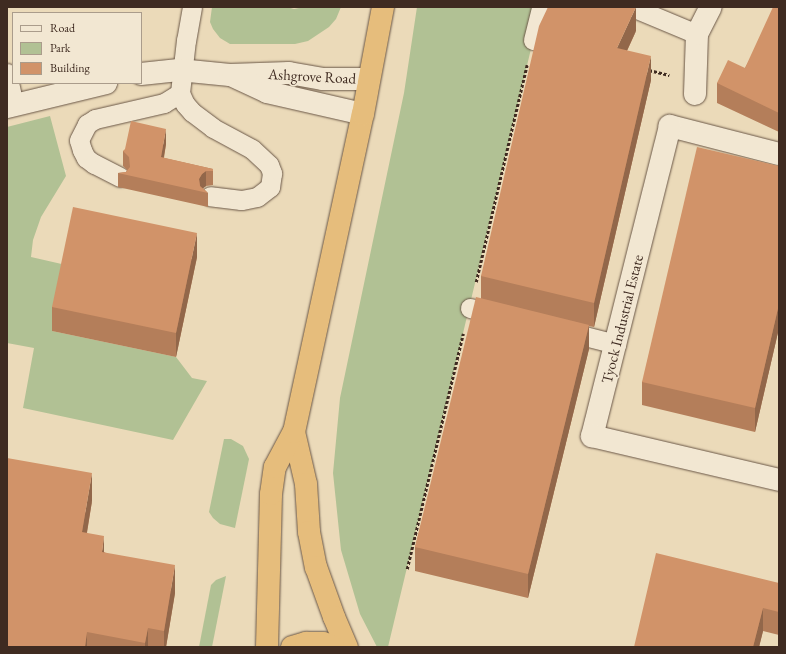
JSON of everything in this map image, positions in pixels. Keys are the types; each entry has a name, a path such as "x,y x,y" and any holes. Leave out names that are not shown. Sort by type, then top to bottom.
{"highway":[{"path":"267,647 271,494 276,467 294,432 363,114 383,7"},
{"path":"294,432 306,484 308,532 316,567 334,617 347,647"},
{"path":"292,647 306,643 323,643 333,647"}],"street":[{"path":"695,94 697,34 711,7"},
{"name":"Ashgrove Road","path":"142,74 182,71 230,75 289,73 323,80 369,79"},
{"name":"Ashgrove Road","path":"230,75 267,92 363,114"},
{"path":"11,106 102,84"},
{"name":"Tyock Industrial Estate","path":"779,154 670,126 592,436 779,480"}],"lane":[{"path":"192,7 180,93 184,104 213,128 252,149 265,161 272,173 270,187 257,197 241,200 210,196"},
{"path":"533,40 541,7"},
{"path":"632,7 697,34"},
{"path":"7,73 11,106"},
{"path":"120,177 94,164 86,158 79,140 87,124 95,119 164,103 180,93"},
{"path":"470,308 516,319"},
{"path":"547,327 616,344"}],"path":[{"path":"407,569 533,40"},
{"path":"648,70 679,78 695,94"}],"green space":[{"path":"212,7 287,7 294,9 304,7 341,7 336,19 329,27 308,41 295,44 230,44 220,38 213,29 210,22"},
{"path":"417,7 541,7 388,647 377,647 360,614 341,550 333,473 340,398 404,93"},
{"path":"50,116 66,176 41,217 33,240 31,257 66,265 52,331 176,357 192,378 207,381 173,440 23,408 34,348 7,343 7,127"},
{"path":"224,439 231,439 243,446 249,459 235,528 220,524 209,512"},
{"path":"226,576 212,647 199,647 211,585 216,580"}],"building":[{"path":"548,7 636,7 617,48 651,56 594,303 481,276 539,26"},
{"path":"773,7 779,7 779,113 717,83 728,60 745,68"},
{"path":"131,121 166,129 161,157 213,169 213,171 206,171 199,179 200,186 208,193 118,173 126,172 130,167 129,157 123,151 125,149"},
{"path":"697,147 779,166 779,304 755,408 642,382"},
{"path":"73,207 197,233 176,333 52,307"},
{"path":"476,297 589,325 528,574 415,547"},
{"path":"7,458 92,473 82,532 104,536 102,552 175,565 164,631 148,628 145,643 87,632 85,647 7,647"},
{"path":"656,553 779,583 779,612 763,608 753,647 634,647"}]}
